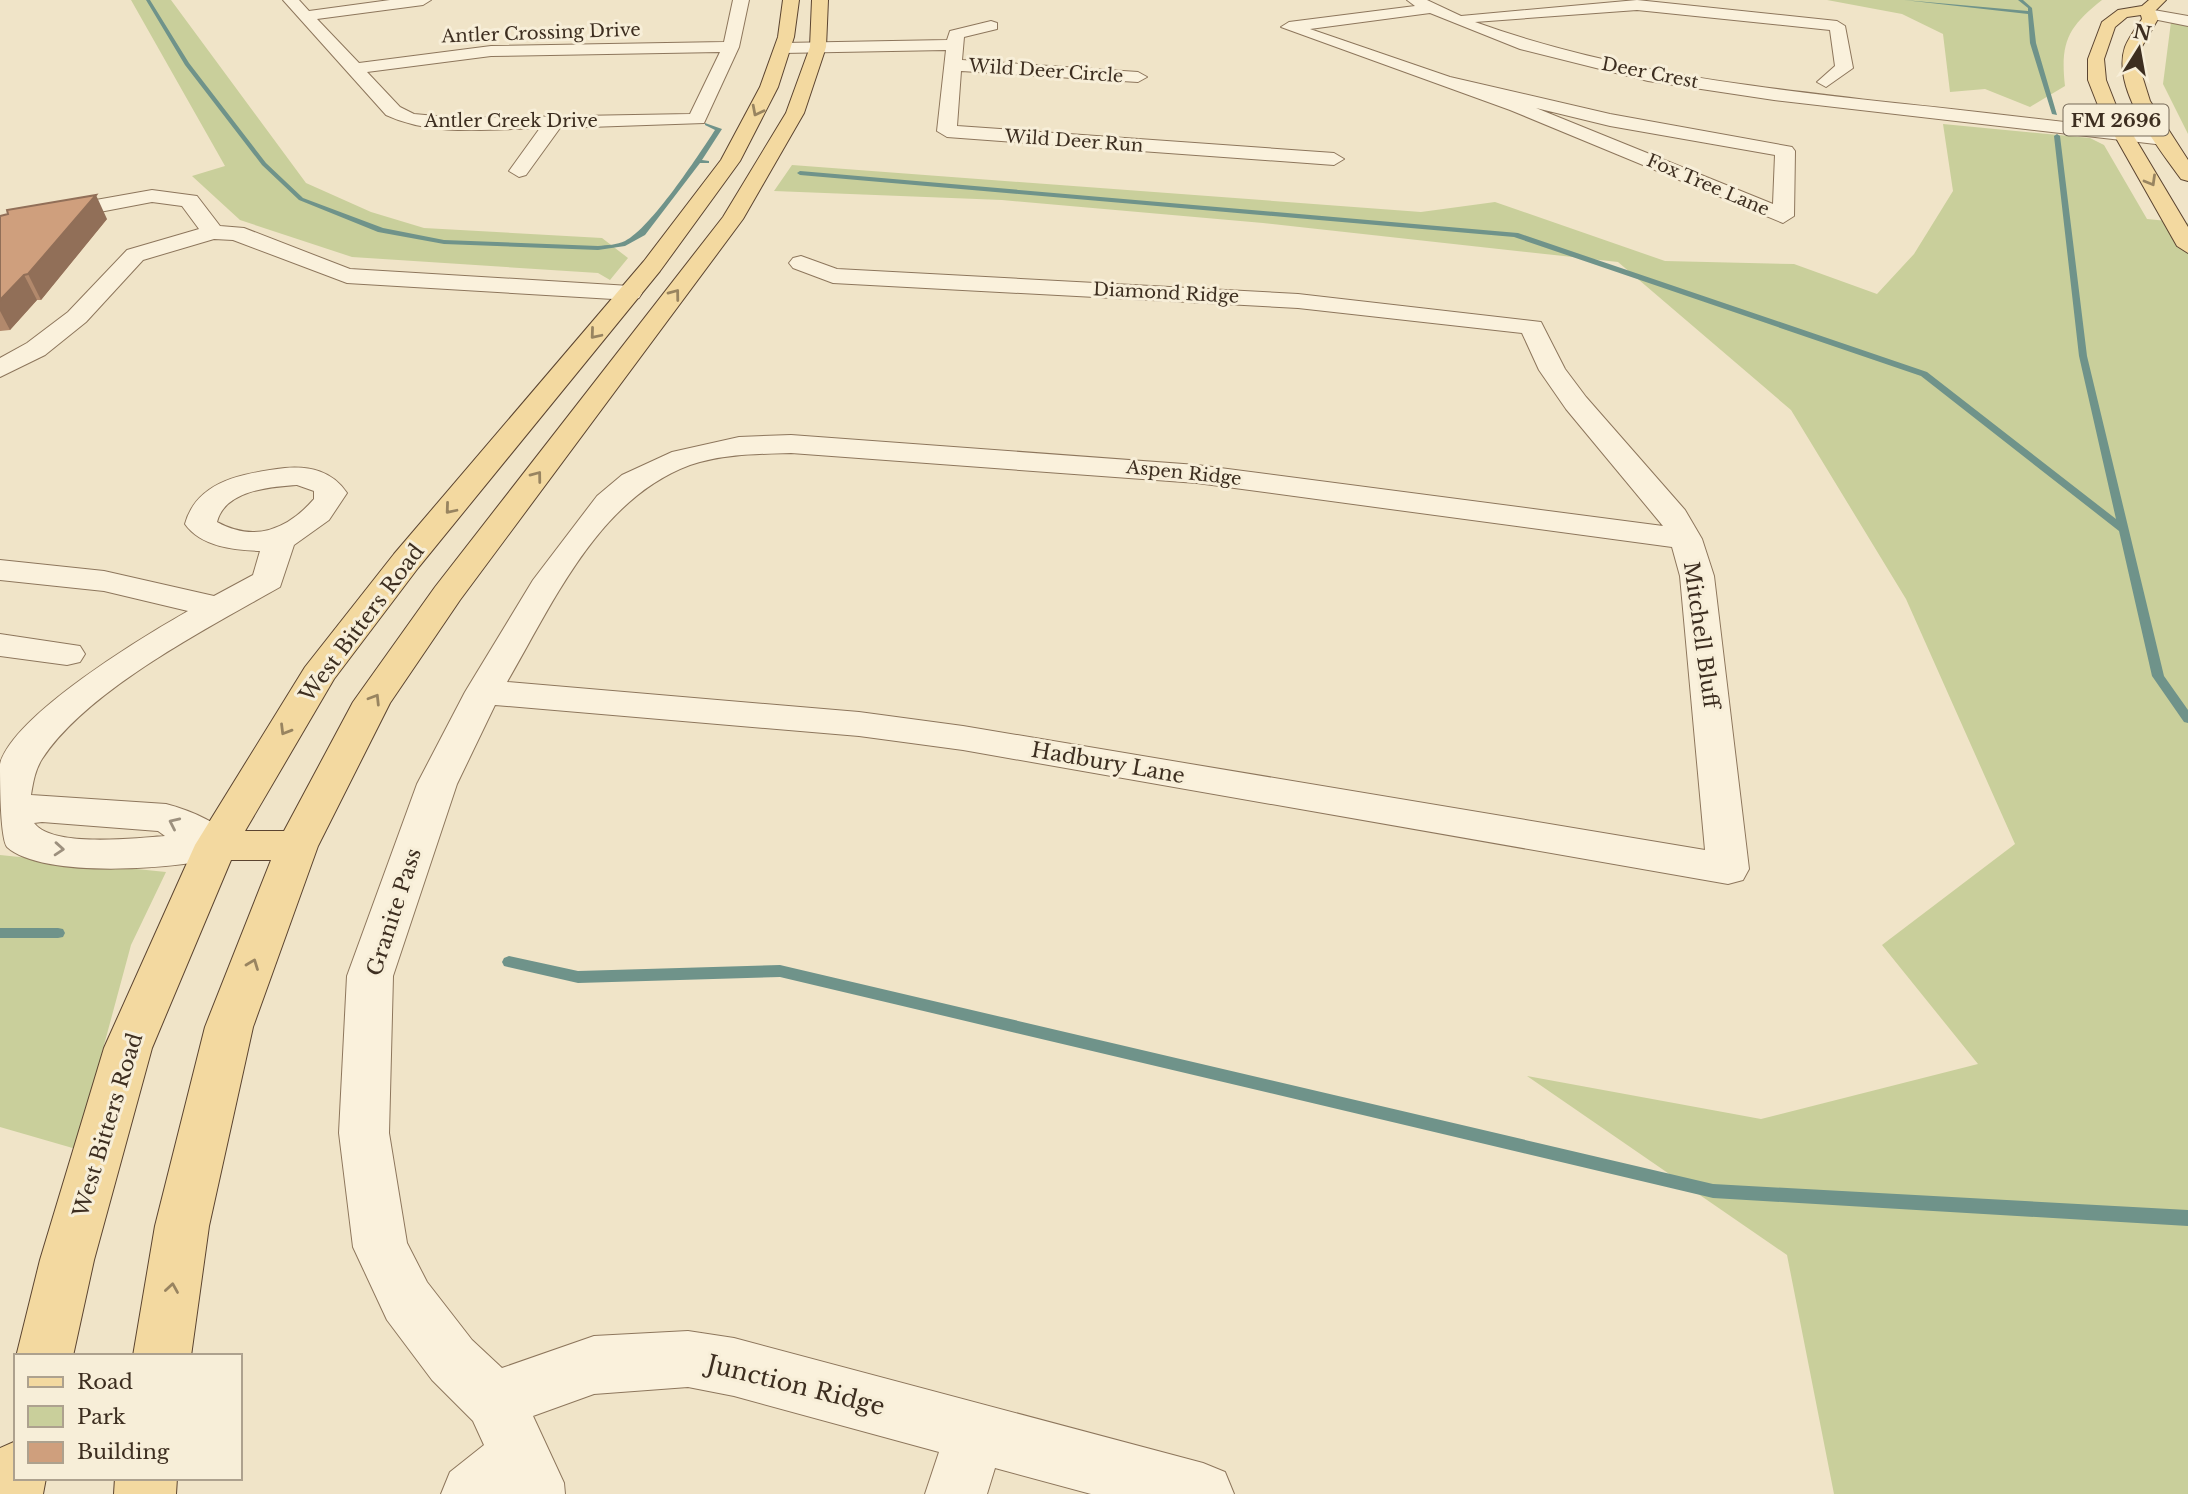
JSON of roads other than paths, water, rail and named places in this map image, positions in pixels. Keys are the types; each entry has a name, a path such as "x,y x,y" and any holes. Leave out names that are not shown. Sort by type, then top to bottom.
{"main road":[{"name":"West Bitters Road","path":"44,1354 67,1261 128,1048 216,845 318,675 406,561 630,293 730,161 755,117 784,42 791,0"},
{"path":"162,1354 182,1226 229,1027 297,846 372,702 432,615 732,219 795,113 818,42 820,0"},
{"name":"FM 2696","path":"2188,175 2160,134 2133,83 2132,50 2150,19 2151,8 2123,13 2108,24 2096,59 2097,80 2122,130 2188,246"},
{"path":"690,217 732,219"},
{"path":"216,845 297,846"}],"street":[{"name":"Antler Creek Drive","path":"291,0 393,111 410,120 458,124 697,120 731,47"},
{"path":"306,16 423,0"},
{"path":"731,47 741,0"},
{"name":"Deer Crest","path":"1423,4 1455,19 1533,46 1643,73 1740,90 2160,134"},
{"name":"Fox Tree Lane","path":"1423,4 1289,27 1452,82 1586,133 1783,216 1785,151 1609,120 1452,82"},
{"path":"1455,19 1637,5 1837,26 1844,68 1826,82"},
{"path":"2151,8 2188,21"},
{"path":"784,42 956,39 991,26"},
{"name":"Wild Deer Run","path":"956,39 947,131 1334,159"},
{"name":"Antler Crossing Drive","path":"354,69 491,51 731,47"},
{"name":"Wild Deer Circle","path":"954,65 1138,77"},
{"path":"519,171 554,122"},
{"path":"0,224 152,196 189,201 213,232"},
{"path":"0,369 36,349 77,317 135,255 213,232 236,233 347,276 630,293"},
{"name":"Diamond Ridge","path":"801,262 833,276 1298,301 1532,327"},
{"name":"Mitchell Bluff","path":"1532,327 1560,381 1652,487 1686,539 1697,576 1728,869"},
{"name":"Aspen Ridge","path":"682,458 739,446 791,444 1120,466 1686,539"},
{"name":"Granite Pass","path":"527,1474 494,1400 452,1360 407,1301 380,1247 364,1133 370,976 436,784 483,692 550,580 608,503 633,481 682,458"},
{"path":"216,845 135,855 45,848 22,837 9,811 15,768 44,732 112,674 268,580 280,540"},
{"path":"0,570 104,582 220,608"},
{"path":"0,645 66,654"},
{"name":"Hadbury Lane","path":"483,692 859,724 963,738 1728,869"},
{"name":"Junction Ridge","path":"494,1400 594,1365 688,1359 734,1367 1203,1494"},
{"path":"956,1494 976,1431"},
{"path":"472,1494 527,1474"}],"waterway":[{"path":"148,0 187,64 264,164 301,199 381,230 444,242 598,248 625,244 642,233 698,161"},
{"path":"1906,0 2030,13"},
{"path":"2020,0 2030,8 2033,43 2055,114"},
{"path":"698,161 719,129 707,124"},
{"path":"2057,136 2083,356 2124,530"},
{"path":"698,161 707,162"},
{"path":"800,173 1515,235 1924,374 2124,530"},
{"path":"2124,530 2158,676 2188,719"},
{"path":"0,933 58,933"},
{"path":"509,962 578,977 780,971 1713,1191 2188,1218"}]}
